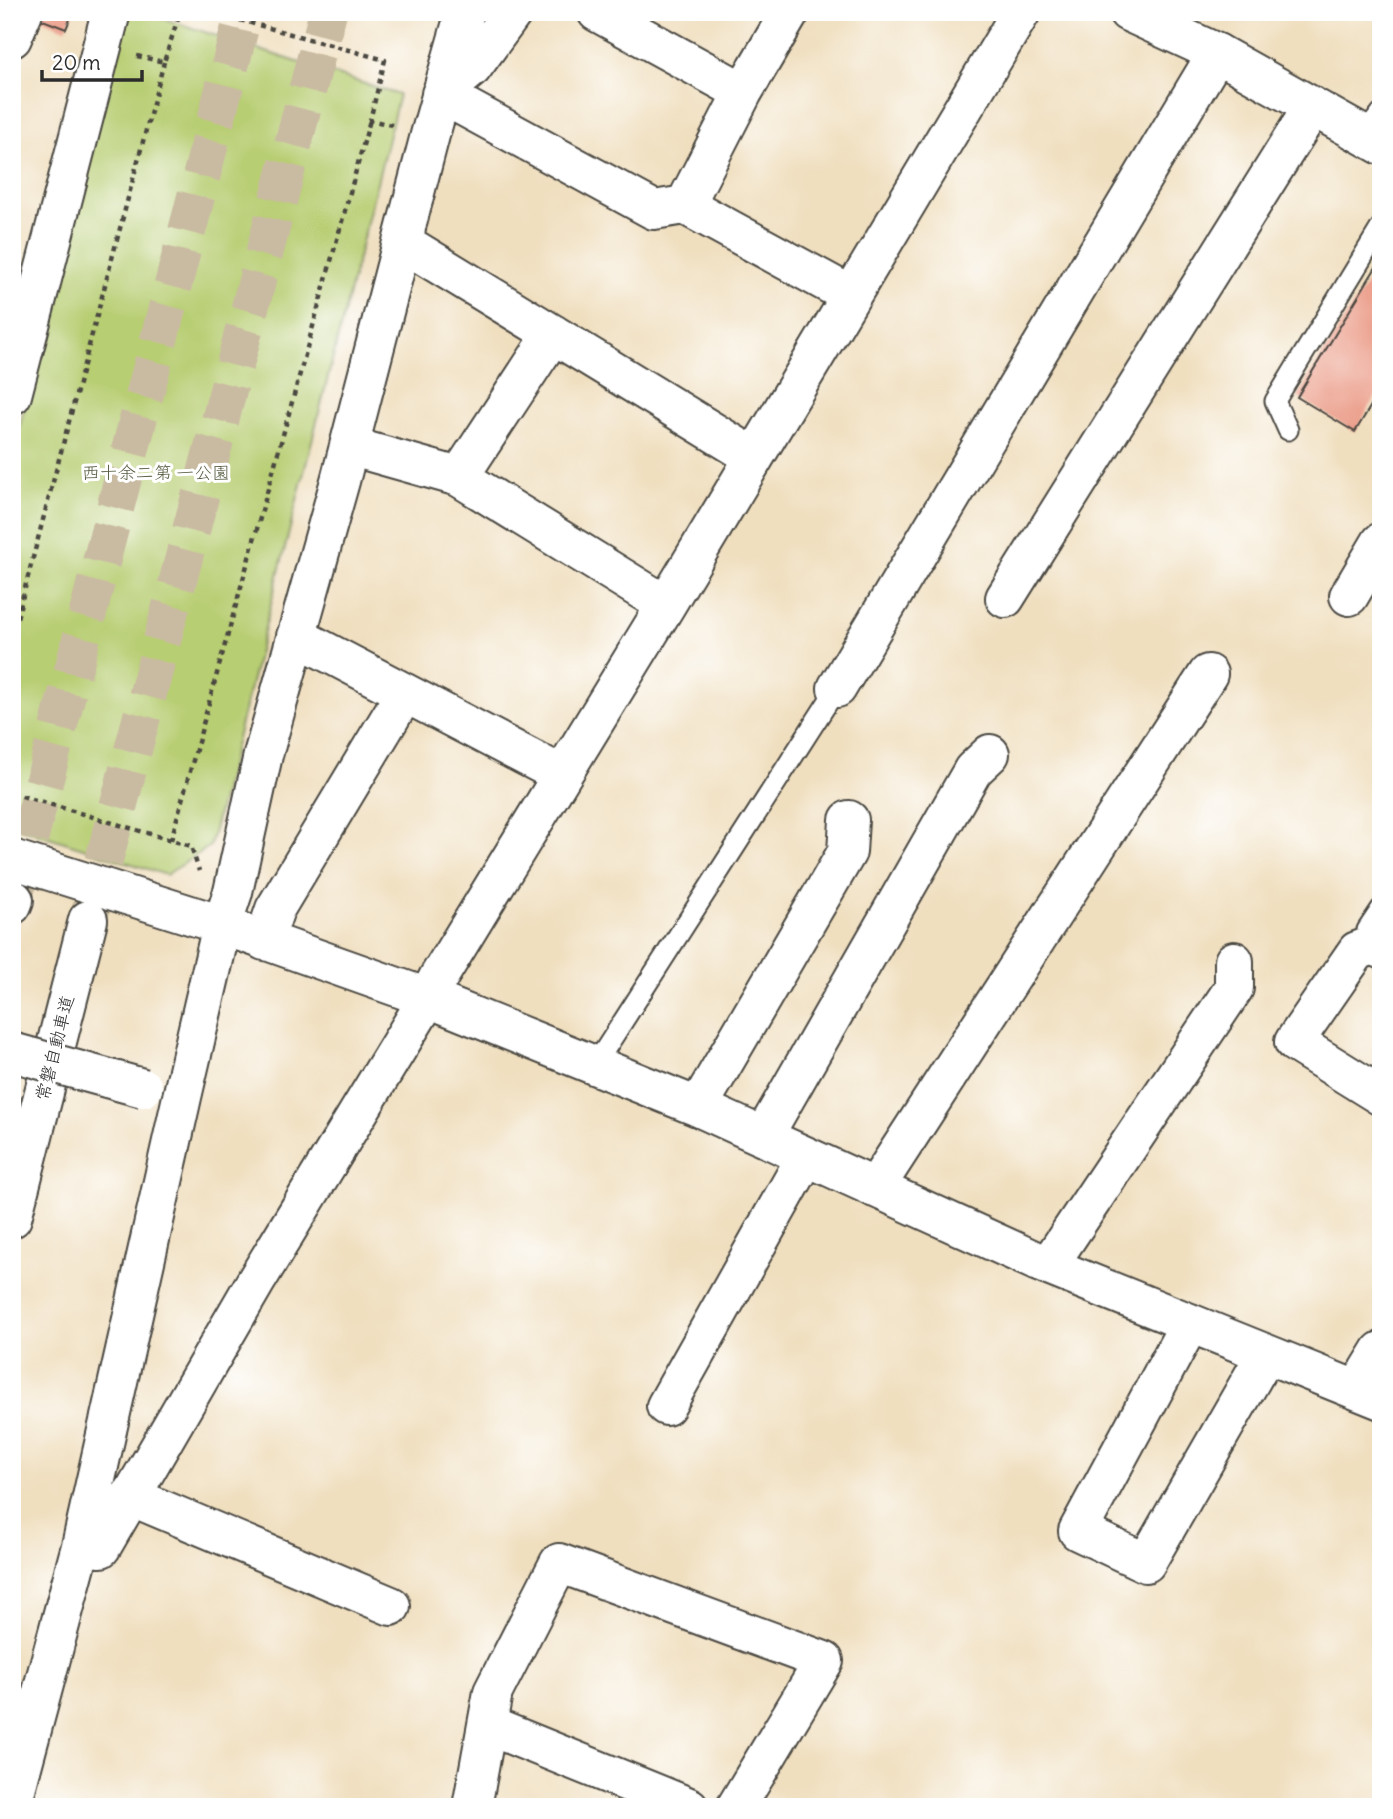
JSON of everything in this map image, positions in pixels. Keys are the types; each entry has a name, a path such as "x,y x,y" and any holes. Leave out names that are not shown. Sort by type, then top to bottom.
{"main road":[{"path":"12,38 23,12"},
{"path":"12,1804 81,1546 182,1097 206,920 233,892 262,755 349,446 465,12"},
{"path":"441,94 472,68 513,12"},
{"path":"597,12 743,92"},
{"path":"685,205 743,92 790,12"},
{"path":"81,1546 101,1548 256,1281 666,605 1021,12"},
{"path":"1128,12 1217,53 1312,108 1375,131"},
{"path":"12,395 107,30"},
{"path":"837,688 1217,53"},
{"path":"441,94 654,210 685,205 850,295"},
{"path":"1005,598 1312,108"},
{"path":"402,242 754,457"},
{"path":"459,477 553,334"},
{"path":"349,446 459,477 666,605"},
{"path":"1349,596 1381,542"},
{"path":"296,636 562,775"},
{"path":"875,1188 1208,674"},
{"path":"264,941 275,909 405,693"},
{"path":"763,1137 973,770 990,754"},
{"path":"698,1107 846,852 849,820"},
{"path":"12,859 206,920 428,998 698,1107 1048,1266 1369,1395 1381,1351"},
{"name":"常磐自動車道","path":"12,1218 88,920"},
{"path":"1374,948 1357,951 1294,1042 1381,1096"},
{"path":"1048,1266 1234,988 1234,961"},
{"path":"12,1052 182,1097"},
{"path":"666,1406 806,1157"},
{"path":"1191,1323 1078,1531 1146,1563 1266,1354"},
{"path":"130,1496 391,1606"},
{"path":"472,1807 493,1692 559,1563 824,1661 736,1807"},
{"path":"487,1725 689,1807"}],"lane":[{"path":"1288,430 1275,401 1381,227"},
{"path":"595,1065 837,688"},
{"path":"1374,948 1367,930 1381,909"}],"path":[{"path":"12,637 164,62 180,12"},
{"path":"171,841 386,60 211,12"},
{"path":"107,30 164,62"},
{"path":"370,120 404,128"},
{"path":"12,793 191,846 202,880 206,920"}],"green space":[{"name":"西十余二第 一公園","path":"126,12 143,12 399,95 210,846 166,875 12,825 12,456"}],"building":[{"path":"42,12 73,12 66,29 40,19"},
{"path":"1381,259 1381,389 1355,432 1297,397"}],"tunnel":[{"path":"15,894 244,12"},
{"path":"89,917 328,12"}]}
